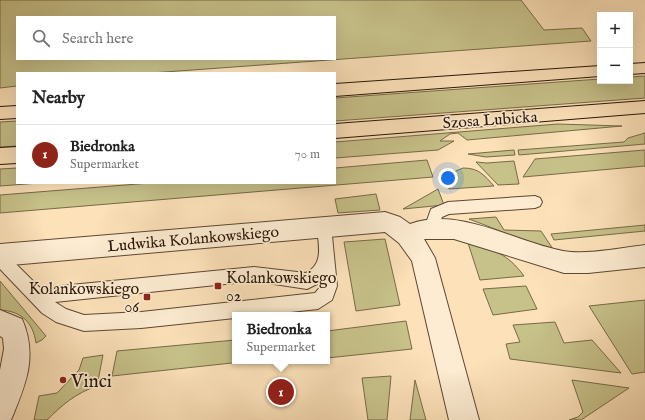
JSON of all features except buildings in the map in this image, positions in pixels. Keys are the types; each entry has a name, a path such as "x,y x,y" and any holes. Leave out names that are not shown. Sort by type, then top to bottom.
{"main road":[{"path":"633,69 645,68"},
{"path":"336,90 597,71"},
{"name":"Szosa Lubicka","path":"336,131 645,107"},
{"path":"0,113 16,112"},
{"path":"0,156 16,154"}],"street":[{"name":"Ludwika Kolankowskiego","path":"0,256 324,226 385,222 400,228 419,232"},
{"path":"464,420 423,258 419,232 454,229 564,262 588,262 645,256"},
{"path":"0,323 13,328 17,337 18,347 17,359 0,411"}],"lane":[{"path":"419,232 436,213 448,208 535,202"},
{"path":"0,256 36,296 54,312 77,322 88,323 310,303 322,298 328,291 330,282 324,226"},
{"path":"36,296 254,274 310,281 318,275 327,260"}],"shaded area":[{"path":"0,0 521,0 544,30 582,28 591,41 336,60 336,16 16,16 16,60 330,60 165,72 16,72 16,86 0,88"},
{"path":"645,76 645,98 336,121 336,98 597,79 597,84 633,84 633,77"},
{"path":"16,121 16,146 0,147 0,122"},
{"path":"558,124 622,126 467,140 458,133 450,134 440,141 454,141 438,150 336,158 336,142"},
{"path":"645,133 645,144 519,155 518,150 624,142 628,138"},
{"path":"514,150 515,155 486,157 468,154"},
{"path":"645,150 645,166 523,177 535,159"},
{"path":"427,160 433,177 0,213 0,195 138,184 336,184 336,168"},
{"path":"514,161 519,184 498,185 476,162 487,163"},
{"path":"16,168 16,184 26,184 0,186 0,169"},
{"path":"463,168 473,169 484,175 494,186 449,189 447,182 449,174"},
{"path":"438,189 444,205 403,209"},
{"path":"376,194 380,210 338,213 335,199"},
{"path":"496,217 504,230 541,231 555,252 469,219"},
{"path":"645,225 645,231 554,240 551,234"},
{"path":"385,239 400,305 356,311 344,242"},
{"path":"468,243 493,250 506,257 524,276 480,280"},
{"path":"0,281 46,336 42,340 36,343 32,329 20,315 0,310"},
{"path":"526,286 537,309 493,315 483,289"},
{"path":"645,300 645,372 632,374 589,306"},
{"path":"406,321 412,349 330,358 330,331"},
{"path":"555,322 564,343 592,340 621,373 510,359 506,344 520,342 513,325"},
{"path":"232,340 232,363 112,376 117,351"},
{"path":"103,355 97,386 82,392 70,400 47,420 34,420 39,396 57,393 79,370 83,358"},
{"path":"391,376 387,420 368,420 362,378"},
{"path":"415,380 426,420 410,420"},
{"path":"572,380 629,388 581,420 569,420 578,417 583,412"}],"place":[{"name":"Kolankowskiego 02","path":"218,286"},
{"name":"Kolankowskiego 06","path":"147,297"},
{"name":"Vinci","path":"63,380"},
{"name":"Biedronka","path":"281,392"}]}
